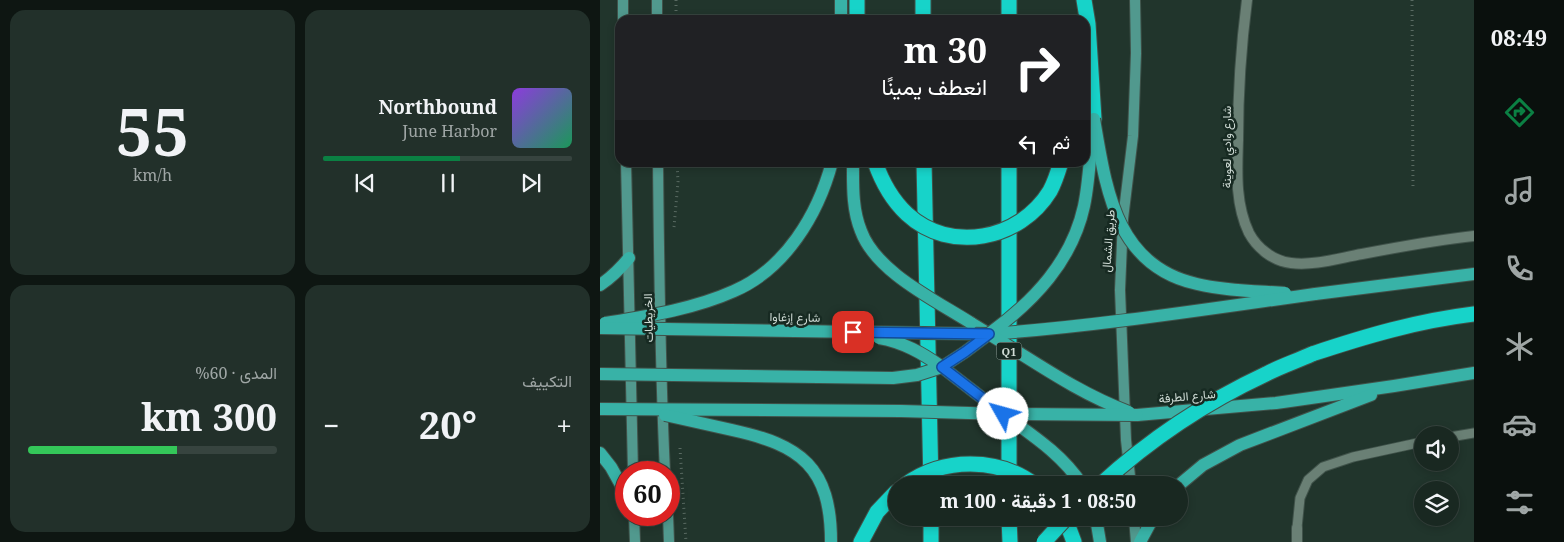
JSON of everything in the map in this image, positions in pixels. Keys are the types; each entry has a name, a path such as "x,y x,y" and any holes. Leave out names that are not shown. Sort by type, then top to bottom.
{"highway":[{"path":"857,0 857,15"},
{"path":"923,0 923,15"},
{"path":"1009,0 1009,15"},
{"path":"1084,0 1086,15"},
{"path":"1090,55 1094,118"},
{"path":"877,167 886,188 908,215 932,231 967,238 992,235 1021,222 1049,192 1059,167"},
{"path":"924,167 931,476"},
{"name":"Q1","path":"1009,167 1009,476"},
{"path":"1110,476 1172,427 1266,373 1312,354 1368,335 1421,322 1474,314"},
{"path":"921,476 942,468 975,464 1010,470 1022,476"},
{"path":"861,542 877,512 888,500"},
{"path":"931,526 931,542"},
{"path":"1009,526 1010,542"},
{"path":"1044,542 1059,526"},
{"path":"1069,526 1074,542"}],"main road":[{"path":"623,0 623,15"},
{"path":"657,0 657,15"},
{"path":"841,15 842,0"},
{"name":"طريق الشمال","path":"1130,476 1126,440 1120,290 1123,219 1134,126 1135,0"},
{"path":"1094,118 1106,185 1117,217 1132,244 1154,265 1177,278 1197,284 1257,291 1315,294"},
{"path":"1090,156 1094,118"},
{"name":"الخريطيات","path":"626,167 633,461"},
{"name":"الخريطيات","path":"658,167 665,461"},
{"path":"600,323 706,301 733,292 761,275 784,253 803,229 817,202 830,167"},
{"path":"853,167 856,213 860,231 874,254 897,276 1075,388 1137,415"},
{"path":"600,374 893,378 917,375 942,367 1016,314 1035,295 1056,269 1070,247 1080,220 1086,194 1089,167"},
{"path":"600,284 611,278 629,258"},
{"path":"989,334 1122,321 1474,274"},
{"name":"شارع إزغاوا","path":"600,328 989,334"},
{"path":"833,331 894,341 910,347 942,367 1057,456 1076,476"},
{"name":"شارع الطرفة","path":"640,410 901,411 1137,415 1276,402 1474,373"},
{"path":"1188,477 1203,466 1240,445 1394,386"},
{"path":"600,409 640,410 762,437 799,455 818,478 826,495 830,514 831,542"},
{"path":"600,453 615,474"},
{"path":"634,526 635,542"},
{"path":"668,526 669,542"},
{"path":"1097,526 1100,542"},
{"path":"1135,526 1136,542"},
{"path":"1140,542 1149,526"}],"street":[{"name":"شارع وادي لعوينة","path":"1247,0 1238,86 1237,189 1245,221 1257,245 1278,260 1301,264 1433,241 1474,236"},
{"path":"1296,528 1297,542"}],"lane":[{"path":"1459,436 1474,433"},
{"path":"1296,528 1300,498 1308,480 1324,467 1353,457 1414,444"}],"path":[{"path":"676,0 676,15"},
{"path":"1412,0 1413,190"},
{"path":"674,233 677,167"},
{"path":"680,444 686,542"}],"route":[{"path":"853,332 989,334 942,367 1003,414"}]}
